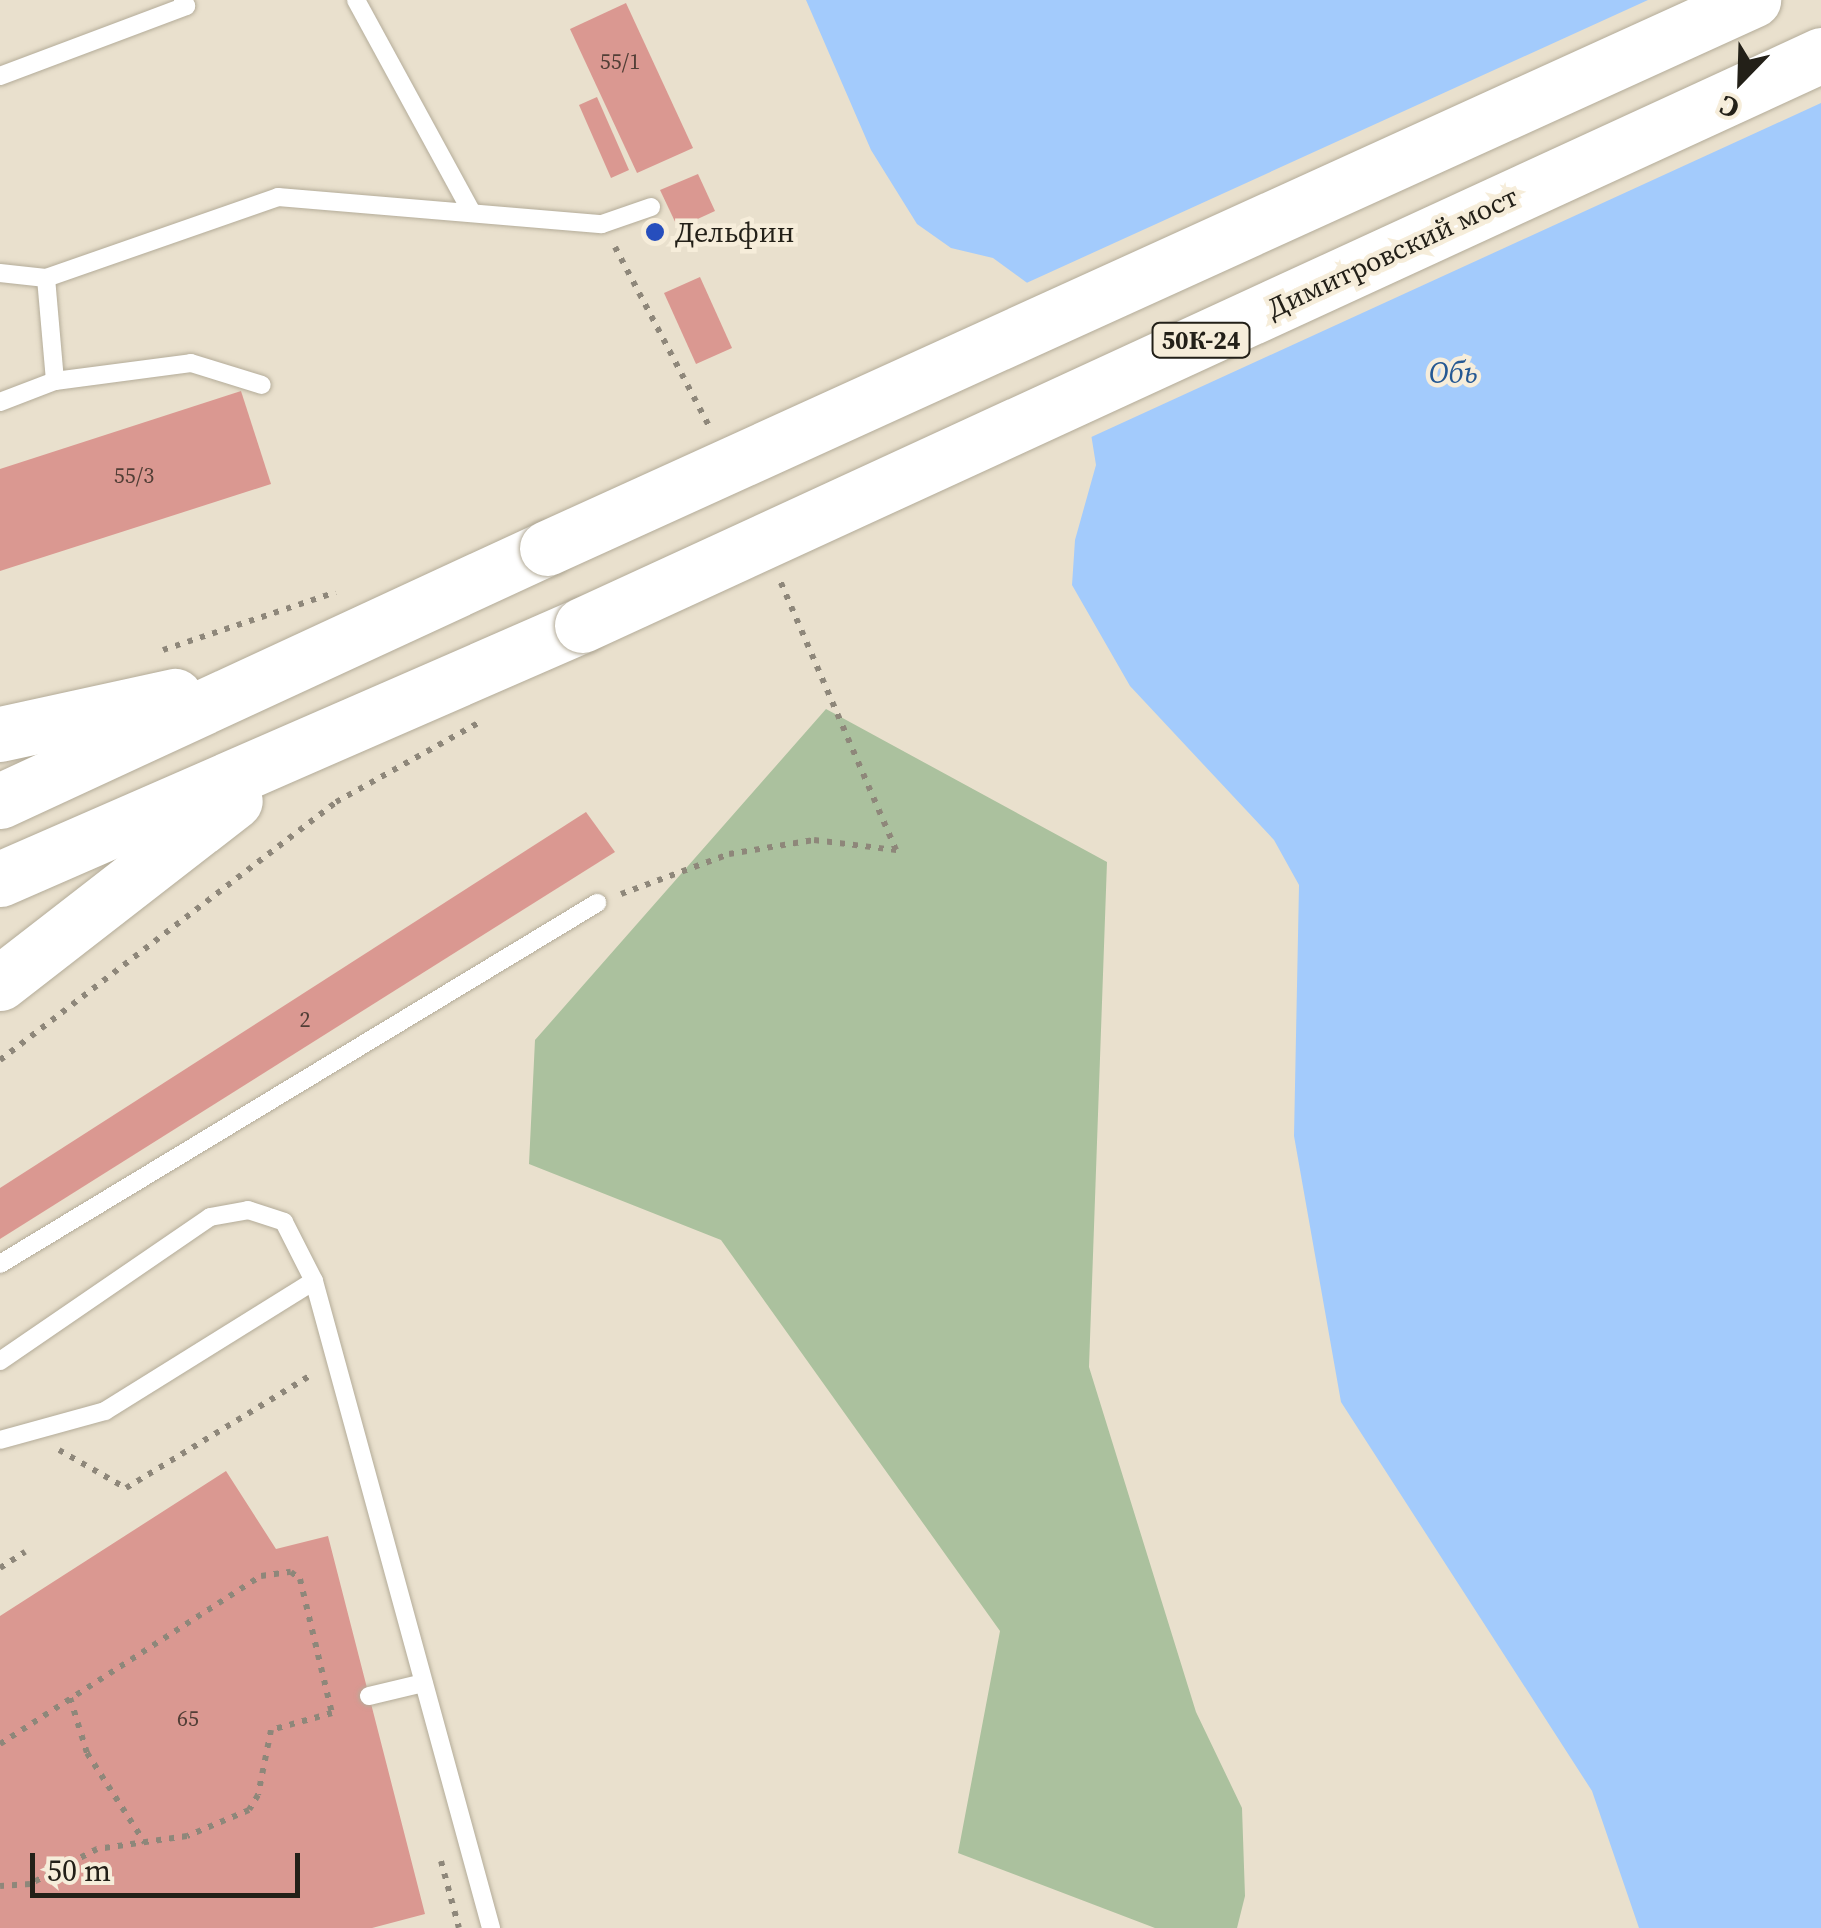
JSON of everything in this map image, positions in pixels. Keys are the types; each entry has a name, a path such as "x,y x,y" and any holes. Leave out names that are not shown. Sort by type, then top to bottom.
{"main road":[{"path":"0,801 1753,0"},
{"name":"Димитровский мост","path":"305,748 1821,55"},
{"path":"0,734 275,674"},
{"path":"0,879 305,748"},
{"path":"0,983 305,748"}],"lane":[{"path":"0,76 186,6 183,0"},
{"path":"356,0 470,211"},
{"path":"0,273 46,278 278,197 602,224 652,206"},
{"path":"46,278 54,380"},
{"path":"0,402 54,380 190,363 262,386"},
{"path":"0,1264 597,903"},
{"path":"0,1361 227,1210 284,1222 314,1282 490,1928"},
{"path":"0,1440 28,1428 106,1412 314,1282"},
{"path":"369,1696 424,1683"}],"path":[{"path":"602,224 710,428"},
{"path":"597,903 746,851 814,840 896,850 779,580"},
{"path":"152,654 352,587"},
{"path":"0,1060 336,802 490,716"},
{"path":"28,1428 111,1484 126,1488 335,1360"},
{"path":"0,1568 25,1552"},
{"path":"0,1744 261,1576 291,1572 300,1579 332,1713 271,1730 249,1810 186,1836 97,1849 45,1879 0,1886"},
{"path":"70,1698 87,1752 146,1844"}],"green space":[{"path":"826,709 1107,862 1089,1367 1196,1712 1242,1808 1245,1896 1237,1928 1155,1928 958,1853 1000,1631 721,1240 529,1164 535,1040"}],"water":[{"name":"Обь","path":"806,0 1821,0 1821,1928 1639,1928 1592,1791 1341,1402 1294,1136 1299,885 1274,840 1130,686 1072,585 1075,540 1096,465 1083,384 1045,296 993,258 951,248 917,224 871,150"}],"pier":[{"path":"1648,0 1821,0 1821,103 1087,439 1078,386 1041,300 1022,285"}],"building":[{"path":"626,3 693,148 637,173 570,29"},
{"path":"597,97 629,170 611,178 579,105"},
{"path":"698,174 715,211 678,228 660,190"},
{"path":"700,277 732,348 696,364 664,293"},
{"path":"241,391 271,484 0,571 0,469"},
{"path":"586,812 615,852 0,1239 0,1188"},
{"path":"226,1471 276,1549 328,1536 425,1914 372,1928 0,1928 0,1616"}],"place":[{"name":"Дельфин","path":"655,232"}]}
